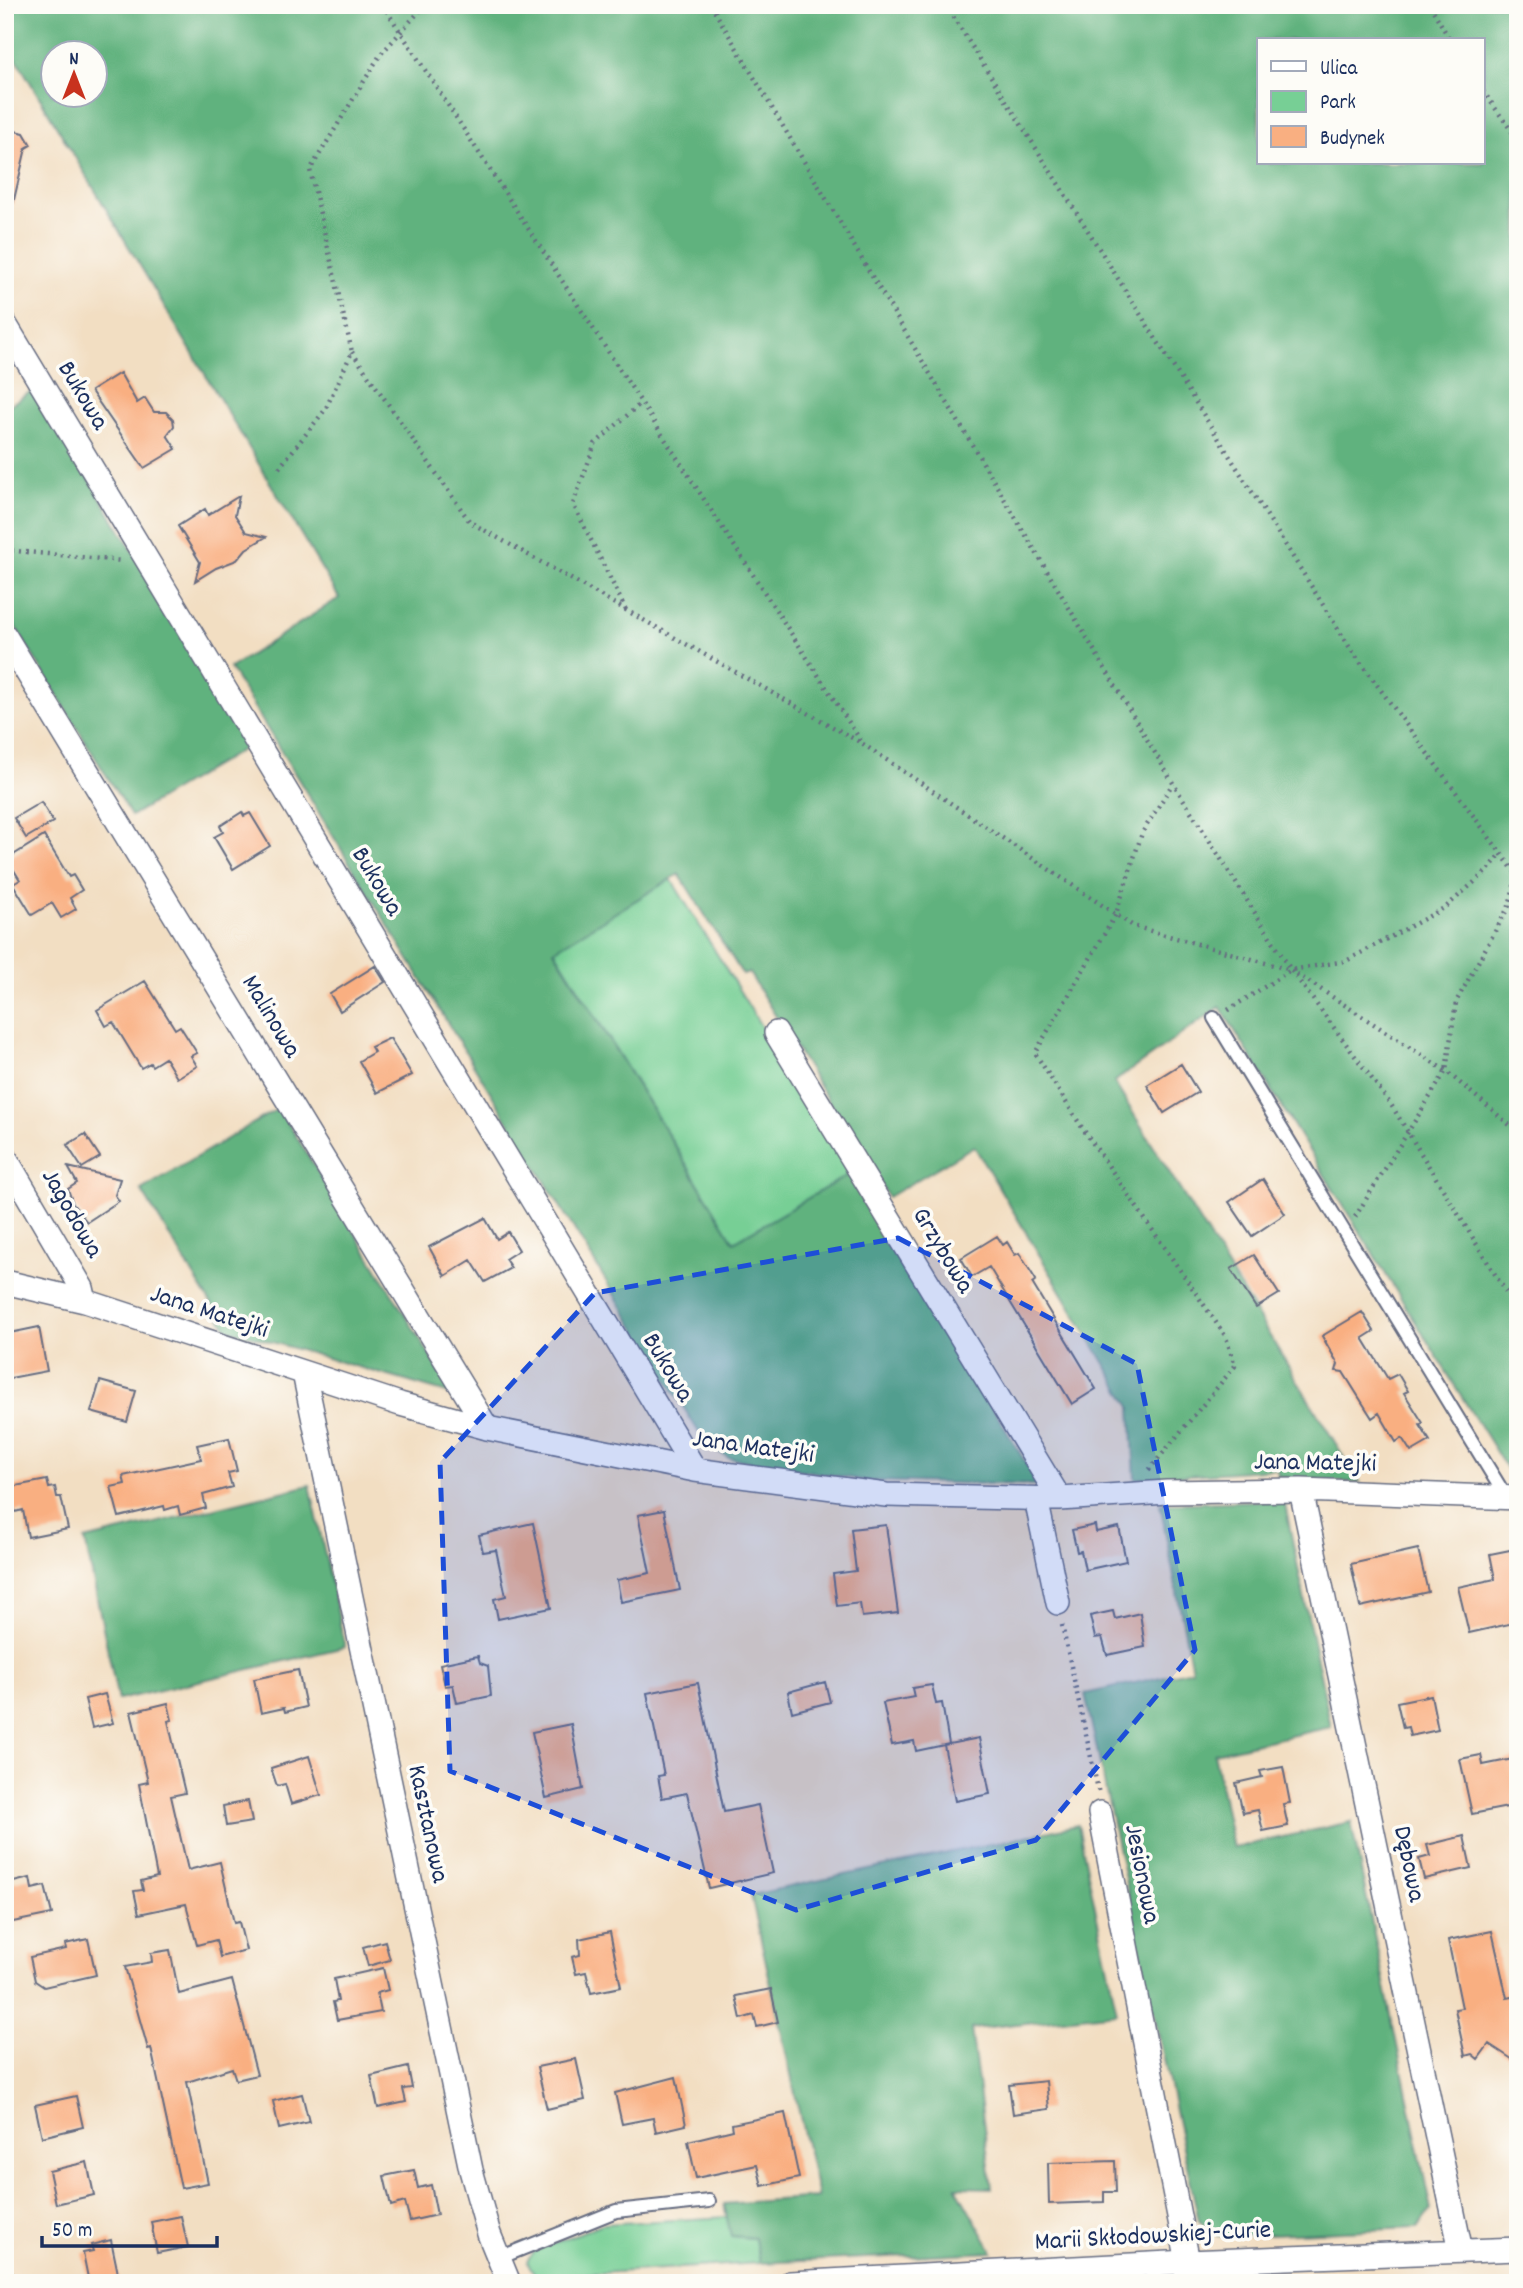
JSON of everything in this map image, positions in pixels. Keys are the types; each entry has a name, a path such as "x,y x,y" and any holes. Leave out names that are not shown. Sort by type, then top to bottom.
{"street":[{"name":"Bukowa","path":"5,324 695,1470"},
{"name":"Malinowa","path":"5,636 487,1428"},
{"name":"Grzybowa","path":"776,1033 1060,1499"},
{"name":"Jagodowa","path":"5,1157 82,1288 85,1301"},
{"name":"Jana Matejki","path":"5,1282 85,1301 304,1374 487,1428 695,1470 886,1496 1060,1499 1301,1490 1512,1498"},
{"name":"Kasztanowa","path":"304,1374 471,2170 509,2283"},
{"name":"Dębowa","path":"1301,1490 1461,2251"},
{"path":"1036,1499 1058,1604"},
{"name":"Jesionowa","path":"1100,1813 1188,2262"},
{"name":"Marii Skłodowskiej-Curie","path":"790,2283 1021,2277 1188,2262 1518,2249"}],"lane":[{"path":"1214,1018 1512,1498"},
{"path":"499,2258 616,2211 709,2201"}],"path":[{"path":"383,5 863,744"},
{"path":"425,5 380,55 310,170 352,352 470,522 863,744 1133,926 1291,971 1446,1071 1518,1132"},
{"path":"711,5 1173,783 1291,971 1408,1132 1509,1297 1518,1327"},
{"path":"946,5 1352,650 1517,873 1509,906 1456,1002 1446,1071 1346,1233"},
{"path":"1430,5 1449,38"},
{"path":"1484,92 1518,140"},
{"path":"279,468 325,410 352,352"},
{"path":"627,610 573,504 595,444 641,403"},
{"path":"5,550 151,564"},
{"path":"1128,1495 1235,1366 1226,1337 1081,1126 1035,1053 1116,914 1142,833 1173,783"},
{"path":"1214,1018 1291,971 1346,961 1424,919 1446,906 1488,870 1501,854"},
{"name":"Jesionowa","path":"1058,1604 1099,1784 1100,1813"}],"highlighted area":[{"path":"898,1238 1137,1364 1195,1650 1036,1840 796,1910 450,1771 440,1462 595,1293"}],"green space":[{"path":"5,5 1518,5 1518,1482 1514,1481 1220,1007 1114,1082 1360,1483 1278,1477 1277,1469 1135,1479 1131,1407 974,1146 888,1197 749,973 743,975 679,874 554,950 734,1242 851,1173 1039,1485 868,1481 729,1458 706,1444 230,668 339,598 46,108 108,108 108,38 38,38 38,95 5,40"},
{"path":"35,389 250,745 131,816 5,610 5,408"},
{"path":"671,879 851,1173 734,1242 554,949"},
{"path":"279,1108 454,1395 227,1329 141,1190"},
{"path":"310,1485 345,1647 118,1700 85,1540"},
{"path":"1284,1500 1331,1727 1214,1753 1233,1848 1351,1822 1431,2210 1417,2228 1218,2236 1199,2221 1085,1694 1192,1670 1160,1504"},
{"path":"1078,1825 1117,2013 971,2029 992,2188 956,2187 993,2252 759,2263 755,2238 731,2236 724,2204 818,2197 751,1895"},
{"path":"728,2217 732,2236 755,2238 759,2263 536,2277 527,2261 534,2251 602,2224"}],"building":[{"path":"5,129 24,133 31,145 26,148 13,204 5,203"},
{"path":"120,373 137,403 145,398 154,412 166,412 173,419 174,426 167,435 176,449 144,468 91,391"},
{"path":"239,496 235,515 246,532 266,537 246,549 237,560 216,568 195,581 200,562 178,526 205,509 208,515"},
{"path":"41,802 53,822 26,838 14,818"},
{"path":"242,812 244,816 250,813 270,846 233,869 214,837 223,832 220,826"},
{"path":"44,836 69,877 73,875 82,890 70,898 76,909 61,918 52,903 32,915 13,884 20,880 7,859"},
{"path":"375,966 385,982 340,1011 330,994"},
{"path":"145,981 175,1029 180,1026 197,1053 191,1056 197,1066 177,1078 165,1058 152,1066 150,1063 141,1068 113,1022 106,1026 97,1010"},
{"path":"390,1038 412,1075 377,1093 359,1061 374,1052 371,1047"},
{"path":"1181,1064 1198,1092 1164,1113 1147,1085"},
{"path":"85,1134 100,1157 82,1168 67,1145"},
{"path":"68,1167 120,1179 115,1195 119,1201 87,1222 73,1204 68,1189 77,1183"},
{"path":"1263,1179 1285,1214 1252,1236 1229,1202"},
{"path":"485,1218 497,1239 508,1232 519,1250 505,1259 511,1268 485,1282 471,1260 445,1276 429,1247"},
{"path":"997,1236 1003,1245 1007,1242 1015,1255 1019,1253 1036,1280 1032,1283 1096,1389 1072,1404 989,1267 972,1277 961,1258"},
{"path":"1254,1255 1279,1294 1256,1308 1231,1269"},
{"path":"1362,1312 1374,1331 1363,1338 1388,1379 1398,1374 1408,1391 1404,1393 1423,1423 1420,1425 1430,1441 1411,1452 1402,1438 1396,1442 1379,1413 1372,1418 1343,1372 1336,1371 1338,1364 1322,1336"},
{"path":"39,1327 47,1371 5,1379 5,1334"},
{"path":"100,1381 136,1391 127,1422 91,1412"},
{"path":"229,1438 237,1471 228,1473 232,1487 203,1495 206,1508 180,1515 178,1506 165,1510 164,1506 119,1517 111,1487 125,1484 123,1476 201,1459 197,1445"},
{"path":"47,1480 49,1488 55,1487 57,1497 61,1497 68,1529 28,1537 23,1510 15,1512 10,1487"},
{"path":"664,1510 680,1590 621,1602 617,1580 650,1573 638,1515"},
{"path":"533,1523 551,1608 498,1619 494,1599 506,1596 496,1550 483,1552 479,1535"},
{"path":"886,1525 898,1613 862,1617 860,1603 837,1606 833,1574 856,1571 851,1529"},
{"path":"1095,1525 1096,1532 1119,1527 1126,1561 1085,1570 1072,1530"},
{"path":"1418,1549 1428,1592 1360,1607 1351,1564"},
{"path":"1515,1549 1518,1622 1469,1633 1458,1587 1495,1579 1490,1554"},
{"path":"1113,1611 1115,1619 1140,1613 1145,1647 1107,1655 1102,1637 1095,1638 1090,1616"},
{"path":"478,1656 480,1663 488,1666 491,1696 457,1703 453,1685 445,1686 440,1664"},
{"path":"298,1670 306,1707 285,1712 284,1708 261,1713 254,1679"},
{"path":"825,1682 830,1702 792,1712 788,1692"},
{"path":"698,1683 724,1812 758,1805 773,1873 709,1888 687,1793 662,1798 658,1776 664,1775 647,1693"},
{"path":"932,1685 936,1704 942,1703 949,1744 916,1751 914,1741 892,1745 883,1703 914,1697 912,1688"},
{"path":"105,1694 113,1723 92,1728 85,1699"},
{"path":"1431,1695 1438,1730 1410,1736 1408,1727 1403,1728 1397,1702"},
{"path":"168,1703 172,1720 168,1721 185,1793 171,1796 188,1870 220,1862 234,1923 239,1922 246,1950 220,1957 216,1940 197,1945 186,1904 139,1914 134,1891 143,1890 141,1881 157,1877 139,1784 148,1782 131,1712"},
{"path":"571,1724 583,1789 546,1798 532,1732"},
{"path":"979,1738 990,1794 955,1801 944,1745"},
{"path":"1481,1755 1483,1765 1518,1758 1518,1805 1472,1814 1460,1759"},
{"path":"309,1756 321,1795 291,1804 285,1784 277,1786 271,1768"},
{"path":"1283,1767 1290,1803 1283,1804 1288,1826 1263,1831 1258,1810 1243,1813 1236,1783 1262,1777 1260,1771"},
{"path":"248,1801 252,1822 226,1826 223,1806"},
{"path":"1464,1836 1471,1868 1424,1879 1419,1859 1430,1856 1427,1845"},
{"path":"30,1878 32,1889 45,1886 52,1914 8,1923 5,1884"},
{"path":"1492,1931 1507,1998 1518,1996 1518,2063 1489,2044 1478,2059 1472,2054 1465,2056 1455,2009 1462,2008 1448,1940"},
{"path":"610,1932 621,1987 591,1993 586,1972 576,1974 572,1957 580,1955 579,1939"},
{"path":"88,1939 96,1975 44,1987 35,1981 30,1957 66,1949 65,1944"},
{"path":"385,1941 390,1960 368,1966 363,1947"},
{"path":"170,1950 179,1994 232,1980 257,2075 236,2080 232,2068 187,2082 208,2183 181,2188 151,2048 148,2049 125,1967 152,1962 151,1953"},
{"path":"383,1968 388,1990 377,1993 381,2012 337,2020 333,2002 338,2001 334,1979"},
{"path":"771,1989 778,2022 757,2027 754,2015 741,2019 736,1996"},
{"path":"576,2059 585,2100 547,2109 537,2067"},
{"path":"408,2067 412,2088 403,2089 406,2102 378,2108 371,2076"},
{"path":"676,2077 686,2125 656,2132 653,2118 622,2124 615,2093"},
{"path":"1046,2081 1049,2109 1013,2114 1009,2085"},
{"path":"302,2094 309,2122 279,2129 273,2101"},
{"path":"76,2096 83,2127 42,2137 35,2105"},
{"path":"785,2113 799,2178 762,2186 757,2165 696,2178 688,2141 733,2130 732,2124"},
{"path":"1115,2161 1116,2192 1104,2192 1104,2202 1049,2204 1048,2163"},
{"path":"87,2162 94,2195 56,2204 49,2171"},
{"path":"414,2170 418,2188 431,2185 437,2215 410,2221 405,2202 391,2206 384,2176"},
{"path":"181,2216 188,2247 157,2253 151,2222"},
{"path":"111,2240 120,2283 89,2283 83,2253 93,2251 91,2245"}]}
